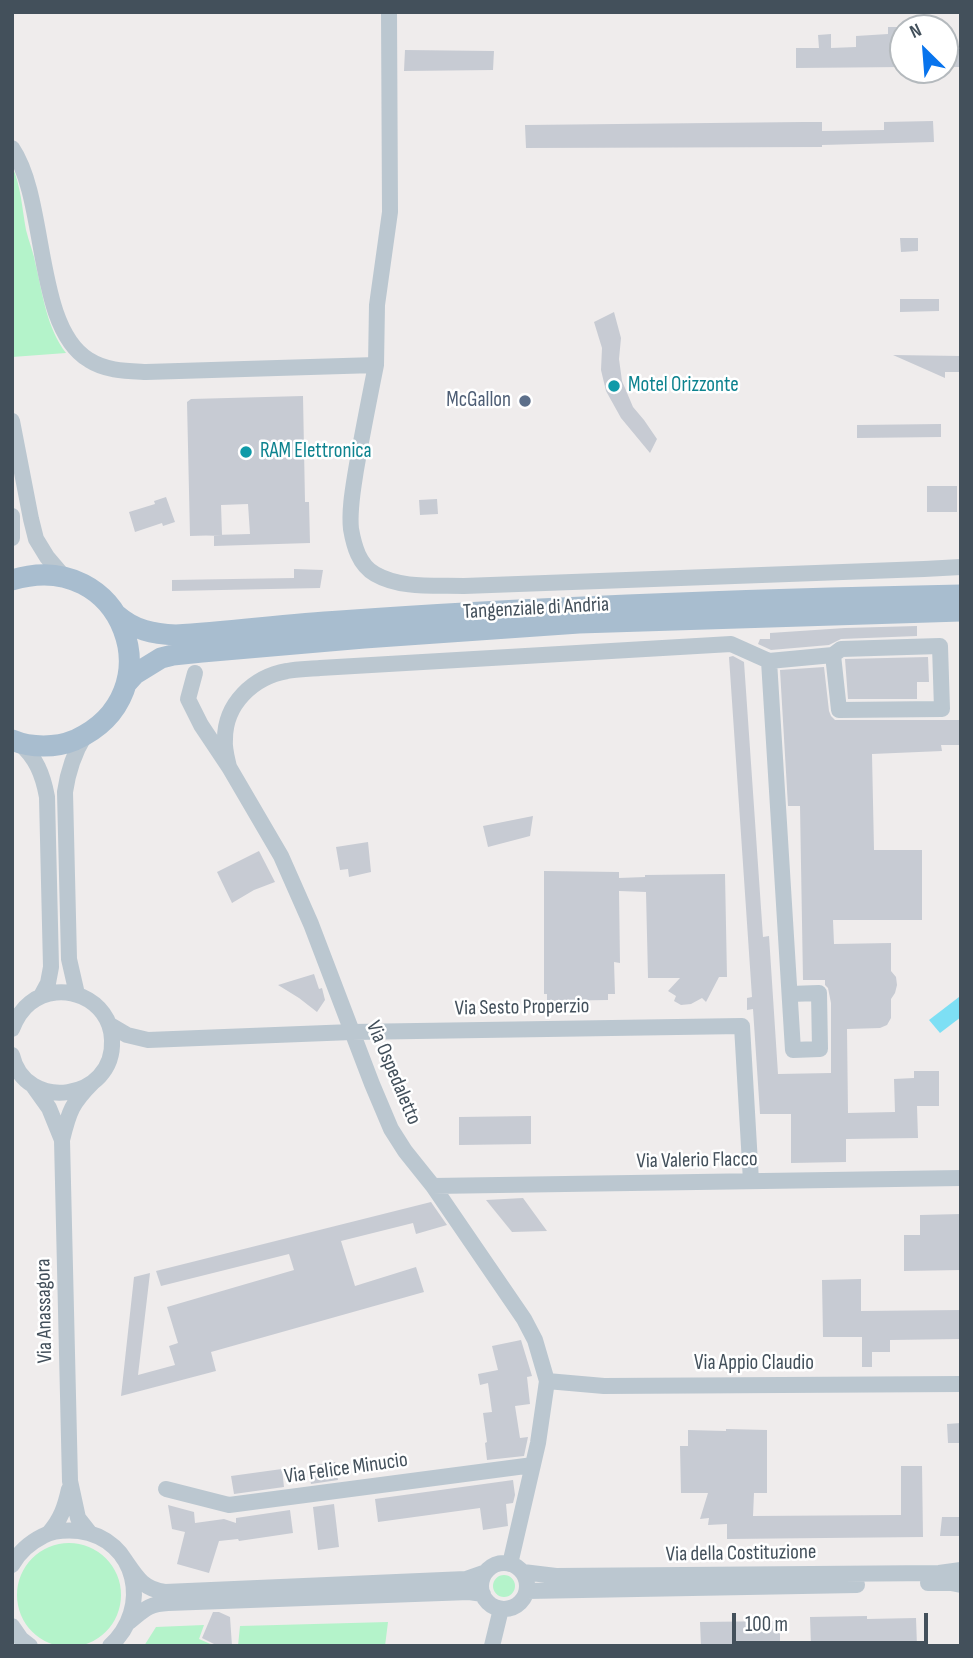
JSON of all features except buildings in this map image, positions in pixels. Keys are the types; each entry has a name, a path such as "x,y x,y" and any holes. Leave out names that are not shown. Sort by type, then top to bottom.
{"main road":[{"name":"Tangenziale di Andria","path":"12,580 27,575 46,574 80,582 107,602 126,623 142,630 176,635 338,621 534,609 735,599 961,595"},
{"name":"Tangenziale di Andria","path":"126,684 135,674 161,658 202,652 579,624 961,611"},
{"name":"Tangenziale di Andria","path":"15,742 53,746 70,742 103,722 117,705 126,684 129,649 117,615"}],"street":[{"path":"389,12 390,212 377,304 376,365 358,457 351,526 354,545 363,564 393,582 464,586 961,566"},
{"path":"12,148 29,193 60,326 71,345 89,361 112,369 135,371 376,365"},
{"path":"12,421 36,539 64,577"},
{"path":"12,516 12,538"},
{"path":"229,767 225,740 228,721 237,700 256,683 284,672 361,665 731,644 769,661 833,655 842,649 940,646 942,709 839,710 833,655"},
{"path":"769,661 790,994"},
{"name":"Via Ospedaletto","path":"195,673 188,699 281,856 311,924 391,1129 433,1186 536,1340 547,1381 533,1465 521,1513 517,1568"},
{"path":"77,994 69,959 67,929 65,792 73,758 85,735"},
{"path":"15,742 27,750 38,765 47,797 51,967 48,983 41,996"},
{"path":"14,1022 29,1003 41,996 65,992 77,994 91,1000 102,1011 110,1025 113,1040 111,1056"},
{"name":"Via Sesto Properzio","path":"110,1025 127,1035 148,1040 352,1032 742,1026 751,1181"},
{"name":"Via Sesto Properzio","path":"111,1056 148,1040"},
{"name":"Via Anassagora","path":"12,1055 22,1075 49,1108 62,1140"},
{"name":"Via Anassagora","path":"89,1532 78,1518 70,1481 62,1140 74,1103 104,1071 111,1056"},
{"path":"22,1075 48,1092 80,1090 93,1082"},
{"name":"Via Valerio Flacco","path":"433,1186 961,1178"},
{"name":"Via Appio Claudio","path":"547,1381 604,1386 961,1384"},
{"name":"Via Felice Minucio","path":"166,1489 229,1506 533,1465"},
{"name":"Via Anassagora","path":"49,1533 58,1524 64,1511 70,1481"},
{"path":"12,1565 31,1542 49,1533 68,1530 89,1532"},
{"name":"Via della Costituzione","path":"89,1532 107,1542 122,1556 148,1588 165,1592 466,1579 486,1572 499,1563 556,1577 939,1573 961,1570"},
{"path":"122,1556 132,1574 135,1590 129,1622"},
{"path":"486,1572 482,1584 483,1594 492,1605 509,1608 522,1601 527,1591 527,1582 517,1568"},
{"name":"Via della Costituzione","path":"527,1591 951,1583 961,1585"},
{"path":"110,1646 129,1622 145,1608 168,1602 469,1592 483,1594"},
{"path":"492,1646 501,1608"},
{"path":"12,1626 30,1646"}],"green space":[{"path":"12,166 46,311 54,333 66,353 12,357"},
{"path":"69,1543 89,1547 106,1558 117,1575 121,1595 117,1615 106,1632 89,1643 69,1647 49,1643 32,1632 21,1615 17,1595 21,1575 32,1558 49,1547"},
{"path":"504,1575 512,1578 515,1586 512,1594 504,1597 496,1594 493,1586 496,1578"},
{"path":"388,1622 385,1646 238,1646 240,1626"},
{"path":"204,1625 199,1639 215,1646 144,1646 156,1627"}],"water":[{"path":"959,997 961,1017 940,1033 929,1020"}],"place":[{"name":"Motel Orizzonte","path":"614,386"},
{"name":"McGallon","path":"525,401"},
{"name":"RAM Elettronica","path":"246,452"}]}
